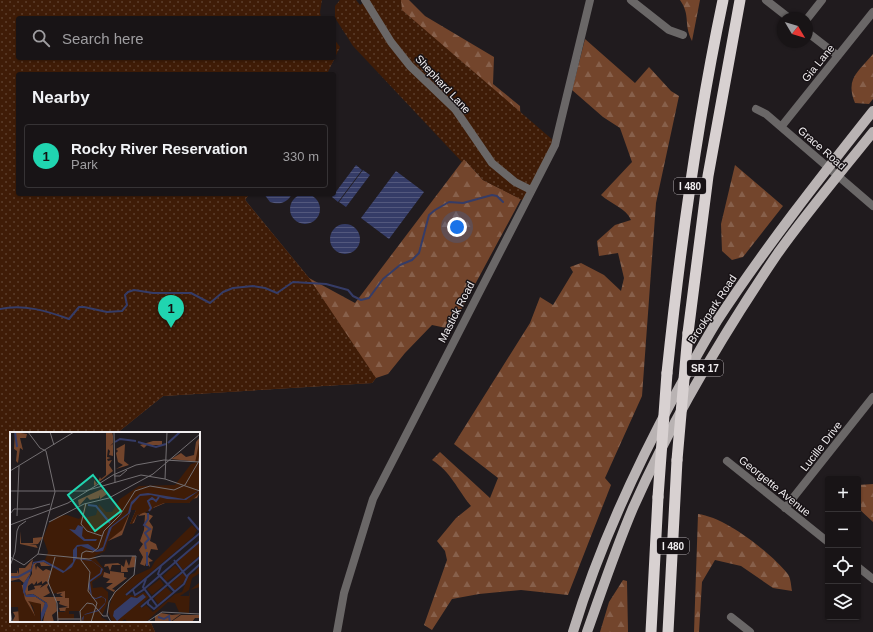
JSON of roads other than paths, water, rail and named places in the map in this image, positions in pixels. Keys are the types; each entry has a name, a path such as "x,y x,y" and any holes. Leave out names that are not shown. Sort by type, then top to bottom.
{"highway":[{"name":"I 480","path":"651,632 658,497 667,373 692,176 713,46 723,0"},
{"name":"I 480","path":"668,632 677,460 688,333 708,176 740,0"}],"main road":[{"name":"Brookpark Road","path":"572,632 598,555 636,469 698,353 744,280 827,168 873,111"},
{"name":"SR 17","path":"587,632 612,560 633,508 690,393 732,324 779,252 873,132"}],"street":[{"name":"Shephard Lane","path":"365,0 391,42 410,66 455,109 492,163 515,182 532,190"},
{"name":"Mastick Road","path":"337,632 344,593 372,499 555,145 590,0"},
{"path":"631,0 668,30 683,35"},
{"path":"766,0 781,12"},
{"path":"813,12 822,0"},
{"name":"Gia Lane","path":"781,127 873,12"},
{"path":"813,37 838,56"},
{"name":"Grace Road","path":"756,110 766,114 873,206"},
{"name":"Lucille Drive","path":"786,508 873,397"},
{"name":"Georgette Avenue","path":"727,461 825,540"},
{"path":"861,569 873,579"},
{"path":"731,617 750,632"}],"water":[{"path":"356,165 362,170 338,202 332,197 336,196 336,192"},
{"path":"363,170 370,175 346,207 339,202"},
{"path":"396,171 424,192 389,239 361,218"},
{"path":"266,196 291,196 283,202 270,202"},
{"path":"298,196 312,196 319,203 319,215 311,223 299,223 291,215 291,203"},
{"path":"345,224 351,225 359,233 359,245 351,253 345,254 339,253 331,245 330,239 331,233 339,225"}],"waterway":[{"path":"0,309 18,307 35,309 69,319 79,307 107,312 122,311 127,305 125,295 134,290 153,293 191,293 210,303 223,292 233,288 253,286 265,288 277,293 293,282 326,284 348,290 353,296 361,300 369,298 383,279 400,265 412,260 419,253 429,215 435,210 449,202 463,203 492,195 497,196 503,202"}],"place":[{"name":"Rocky River Reservation","path":"171,328"}]}
